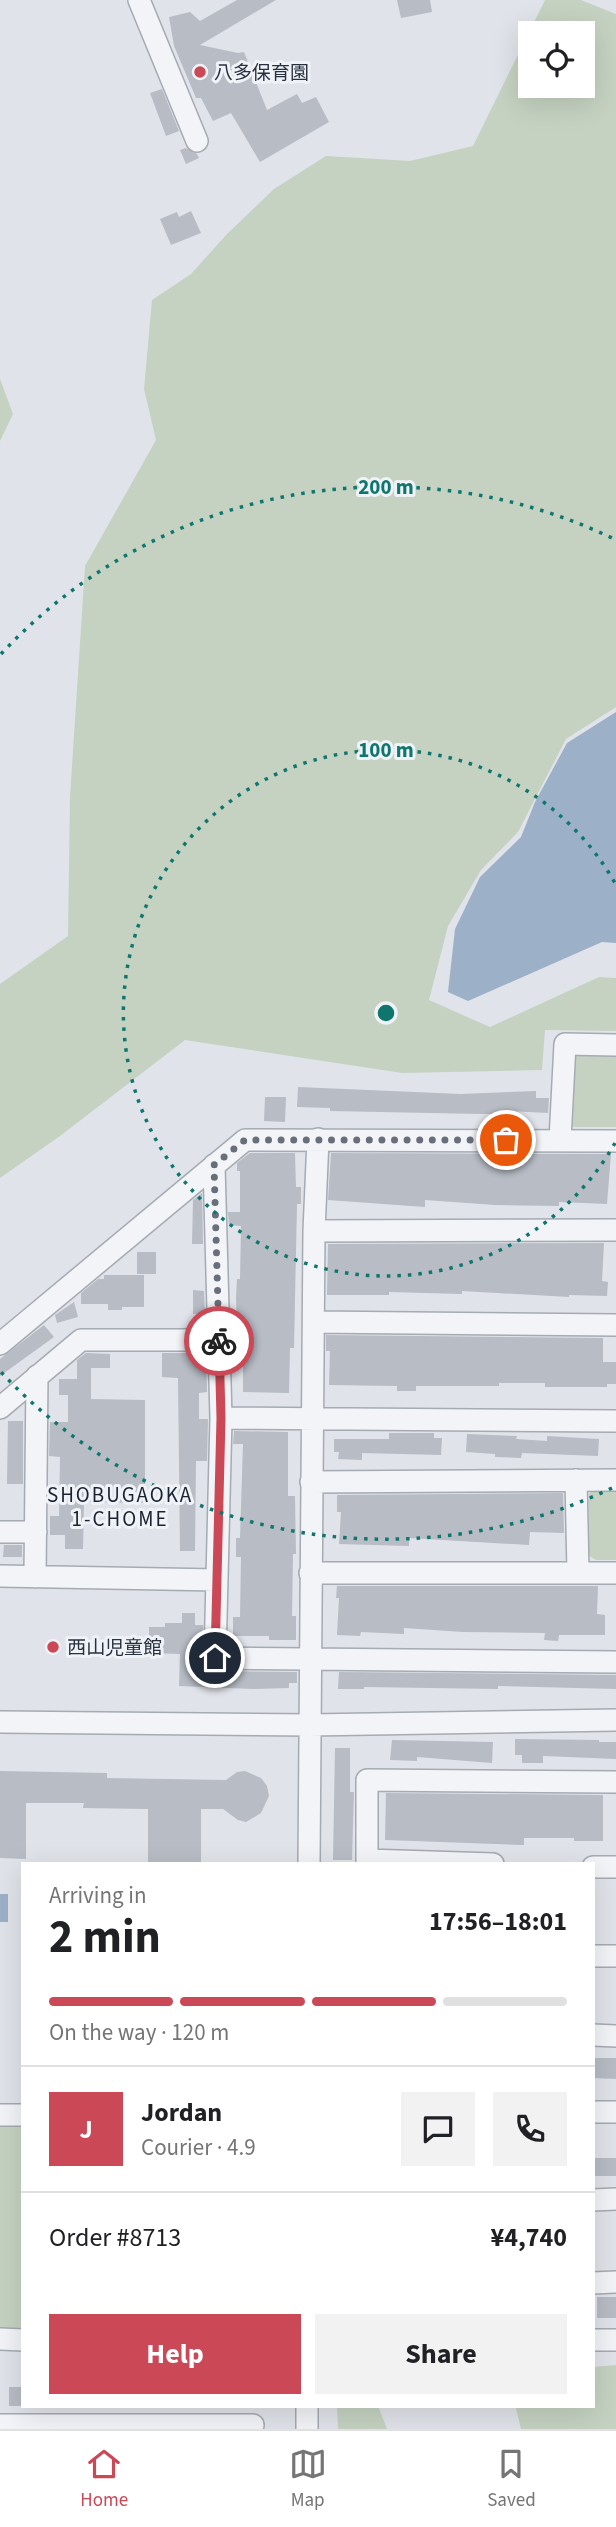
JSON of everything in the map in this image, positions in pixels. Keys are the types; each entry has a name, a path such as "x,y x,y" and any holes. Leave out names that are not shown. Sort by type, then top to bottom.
{"street":[{"path":"139,0 197,141"},
{"path":"560,1140 565,1044 616,1045"},
{"path":"309,1862 314,1231 318,1139"},
{"path":"0,1344 245,1140 616,1141"},
{"path":"214,1165 221,1418 215,1658 616,1662"},
{"path":"314,1231 616,1230"},
{"path":"314,1322 616,1325"},
{"path":"0,1408 81,1340 219,1340"},
{"path":"35,1577 37,1376"},
{"path":"221,1418 616,1421"},
{"path":"576,1480 578,1572"},
{"path":"311,1482 616,1480"},
{"path":"0,1532 36,1532"},
{"path":"310,1573 616,1573"},
{"path":"0,1576 217,1580"},
{"path":"0,1722 310,1724 616,1720"},
{"path":"367,1862 367,1780 616,1782"},
{"path":"595,1867 616,1867"},
{"path":"595,1956 616,1956"},
{"path":"595,2035 616,2036"},
{"path":"595,2112 616,2112"},
{"path":"0,2115 21,2115"},
{"path":"595,2200 616,2199"},
{"path":"595,2283 616,2283"},
{"path":"0,2339 21,2340"},
{"path":"595,2340 616,2340"},
{"path":"307,2408 307,2429"},
{"path":"0,2425 253,2420"}],"green space":[{"path":"545,0 581,0 616,14 616,707 566,739 518,832 481,870 448,926 429,1000 490,1027 599,977 616,978 616,1031 545,1030 542,1070 402,1073 185,1040 60,1136 0,1178 0,984 68,936 70,797 85,566 156,440 144,389 152,300 191,274 227,234 274,189 326,156 410,161 473,146 518,55 518,98 595,98 595,21 535,21"},
{"path":"0,379 13,414 0,441"},
{"path":"578,1048 616,1049 616,1127 574,1127 568,1121 569,1056"},
{"path":"596,1485 616,1485 616,1560 596,1560 588,1555 589,1494"},
{"path":"0,2121 21,2121 21,2333 0,2332"},
{"path":"616,2365 616,2429 521,2429 516,2408 595,2408 595,2367"},
{"path":"337,2408 379,2408 387,2429 338,2429"}],"water":[{"path":"616,712 616,943 602,942 468,1001 448,992 455,929 480,877 521,837 535,802 567,743"},
{"path":"0,1894 8,1894 8,1922 0,1922"}],"building":[{"path":"237,0 276,0 200,45 244,52 267,110 297,94 302,103 316,97 329,122 260,162 231,113 213,121 201,98 196,98 174,46 169,17 190,12 200,21"},
{"path":"397,0 430,0 432,12 401,18"},
{"path":"162,89 179,131 166,136 150,93"},
{"path":"186,148 199,158 186,164 180,150"},
{"path":"191,211 201,233 171,245 160,219 177,212 179,217"},
{"path":"298,1087 461,1094 536,1091 536,1098 549,1098 548,1113 330,1111 330,1108 297,1107"},
{"path":"265,1097 286,1097 285,1122 264,1121"},
{"path":"250,1153 295,1153 296,1187 301,1187 301,1204 297,1204 294,1348 290,1348 289,1393 243,1392 243,1361 238,1361 236,1297 237,1279 240,1279 241,1226 229,1225 228,1212 240,1212 240,1171 237,1171 237,1163"},
{"path":"331,1153 611,1154 607,1204 559,1202 559,1206 495,1205 425,1200 425,1207 328,1200"},
{"path":"202,1193 203,1244 192,1244 193,1200"},
{"path":"604,1243 602,1281 608,1282 607,1296 569,1297 462,1291 462,1294 389,1292 389,1295 327,1295 328,1244"},
{"path":"137,1252 156,1252 156,1274 137,1274"},
{"path":"104,1275 144,1275 144,1307 108,1310 108,1304 81,1304 81,1293 98,1279 104,1279"},
{"path":"193,1290 204,1291 205,1314 193,1314"},
{"path":"74,1302 78,1317 57,1323 55,1315"},
{"path":"44,1325 54,1337 0,1376 0,1359"},
{"path":"326,1335 603,1338 603,1362 616,1362 616,1384 607,1384 607,1387 545,1387 545,1383 499,1383 499,1386 416,1386 416,1391 397,1391 397,1386 329,1385 330,1351 326,1351"},
{"path":"86,1353 110,1354 110,1368 91,1368 91,1399 145,1400 145,1503 84,1502 83,1549 65,1549 65,1535 50,1535 50,1516 59,1516 60,1457 49,1456 50,1422 68,1422 68,1395 59,1395 59,1379 77,1379 77,1360"},
{"path":"162,1353 200,1353 200,1359 206,1359 207,1392 199,1393 199,1419 208,1419 207,1461 196,1461 195,1551 180,1551 178,1378 162,1377"},
{"path":"8,1421 23,1421 23,1484 7,1484"},
{"path":"234,1431 288,1432 288,1496 295,1496 296,1554 293,1554 292,1616 296,1616 296,1640 269,1640 269,1636 233,1636 233,1617 240,1617 241,1557 236,1557 236,1538 240,1538 243,1444 233,1444"},
{"path":"389,1433 434,1433 434,1438 442,1438 441,1455 362,1453 362,1460 338,1459 339,1452 334,1452 334,1439 389,1439"},
{"path":"467,1434 517,1436 516,1439 547,1441 547,1436 599,1439 598,1456 522,1453 521,1458 495,1457 495,1454 466,1452"},
{"path":"563,1493 564,1533 530,1532 529,1545 409,1538 409,1546 339,1544 341,1512 337,1512 337,1495"},
{"path":"4,1545 22,1545 22,1557 3,1557"},
{"path":"337,1586 598,1586 597,1614 605,1615 605,1635 559,1635 558,1641 544,1640 545,1633 404,1628 404,1634 361,1632 360,1636 337,1635"},
{"path":"182,1613 195,1613 195,1625 203,1625 202,1658 208,1669 297,1672 297,1683 289,1683 289,1688 253,1689 179,1686 180,1654 149,1653 149,1627 182,1623"},
{"path":"339,1672 616,1675 616,1689 498,1686 498,1689 338,1689"},
{"path":"515,1739 616,1742 616,1759 543,1756 543,1763 522,1763 522,1755 515,1755"},
{"path":"392,1740 493,1742 492,1763 417,1757 417,1761 390,1760"},
{"path":"335,1748 350,1748 350,1792 354,1792 352,1860 333,1860"},
{"path":"0,1771 107,1773 107,1778 226,1780 237,1772 245,1771 261,1778 267,1786 269,1796 261,1813 246,1822 238,1820 223,1809 201,1809 201,1862 148,1862 148,1809 83,1808 84,1803 26,1803 26,1859 0,1858"},
{"path":"386,1793 603,1795 603,1841 524,1838 524,1845 385,1840"},
{"path":"595,2058 616,2058 616,2079 595,2078"},
{"path":"595,2158 616,2158 616,2176 595,2176"},
{"path":"597,2297 616,2297 616,2318 597,2318"},
{"path":"9,2387 21,2387 21,2406 9,2406"}],"way so far":[{"path":"219,1341 214,1165 245,1140 506,1140"}],"place":[{"name":"八多保育園","path":"200,72"},
{"name":"西山児童館","path":"53,1647"}],"district":[{"name":"SHOBUGAOKA 1-CHOME","path":"120,1507"}],"route":[{"path":"215,1658 221,1418 219,1341"}]}
